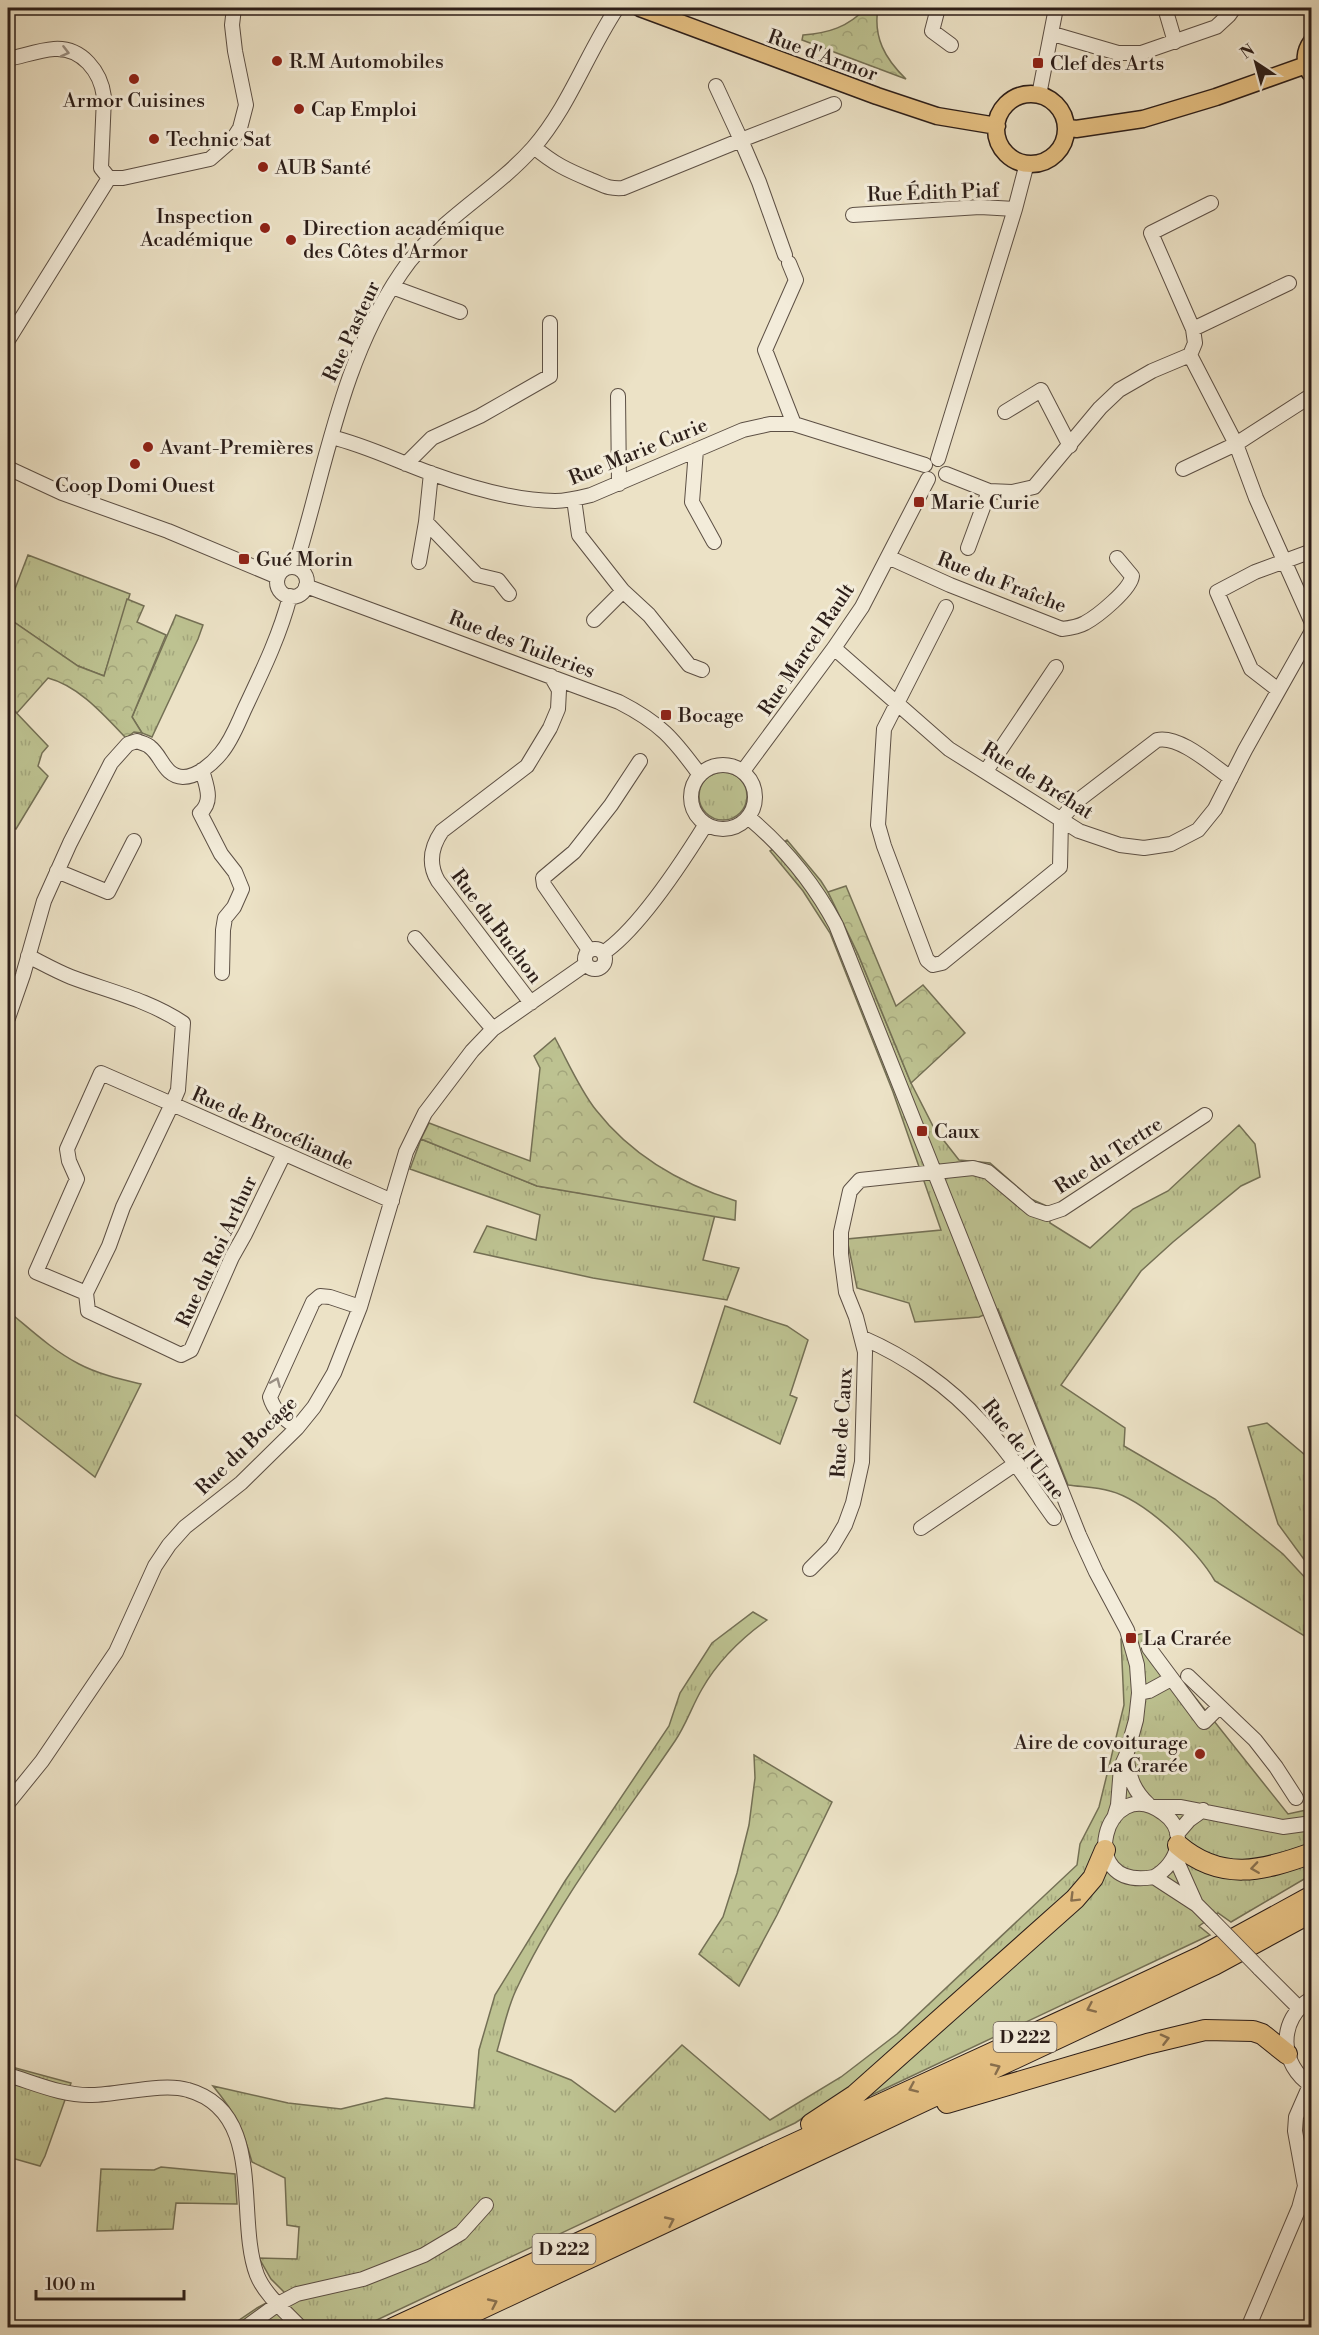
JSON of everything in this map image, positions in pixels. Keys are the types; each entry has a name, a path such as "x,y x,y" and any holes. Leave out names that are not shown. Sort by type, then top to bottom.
{"highway":[{"path":"1177,1846 1191,1857 1208,1865 1239,1870 1280,1864 1311,1853"},
{"path":"734,2170 763,2150 807,2127 855,2096 1075,1899 1093,1878 1105,1850"},
{"name":"D 222","path":"393,2328 1202,1956 1311,1896"},
{"name":"D 222","path":"440,2328 1214,1965 1311,1912"},
{"path":"849,2138 963,2097 1147,2044 1205,2030 1253,2031 1262,2034 1287,2054"}],"main road":[{"name":"Rue d'Armor","path":"640,8 887,100 937,116 997,126"},
{"path":"1066,127 1076,129 1143,119 1309,69 1306,49 1311,41"},
{"path":"1027,94 1039,95 1058,106 1064,116 1065,137 1055,154 1047,160 1027,163 1017,160 1001,146 997,126 1000,114 1006,105 1027,94"}],"street":[{"path":"109,178 123,178 210,159 233,140 240,128 246,105 234,43 232,26 234,8"},
{"name":"Rue Pasteur","path":"295,567 340,402 361,347 392,287 402,271 428,242 462,210 512,170 548,130 618,8"},
{"path":"938,8 932,31 951,45"},
{"path":"1039,95 1053,34 1056,8"},
{"path":"1165,8 1176,42"},
{"path":"1053,34 1118,53 1141,53 1216,27 1230,15 1234,8"},
{"path":"8,59 56,49 78,55 95,70 104,97 101,168 109,178"},
{"path":"716,86 759,182 796,280 765,350 794,424"},
{"path":"534,147 571,173 609,189 622,188 834,104"},
{"path":"932,462 946,465 946,474 939,481 928,479 924,472 932,462 1015,209 1027,163"},
{"path":"8,340 13,320 109,178"},
{"path":"946,474 989,491 1012,492 1034,487 1070,447 1100,408 1119,390 1152,371 1190,355 1195,343 1193,329 1151,233 1211,203"},
{"name":"Rue Édith Piaf","path":"853,215 980,207 1015,209"},
{"path":"1193,329 1289,284"},
{"path":"392,287 460,312"},
{"path":"406,464 432,438 480,416 550,376 550,324"},
{"path":"1190,355 1236,444 1256,498 1311,623"},
{"path":"1005,412 1041,390 1070,447"},
{"path":"1183,469 1236,444 1311,395"},
{"path":"618,396 619,484"},
{"name":"Rue Marie Curie","path":"331,437 431,473 508,495 554,501 574,500 619,484 743,430 770,424 794,424 932,462"},
{"path":"696,450 692,502 714,543"},
{"path":"8,468 62,493 168,531 278,577"},
{"path":"419,562 431,473"},
{"name":"Rue Marcel Rault","path":"743,771 862,607 928,479"},
{"path":"968,548 989,491"},
{"path":"574,500 579,535 623,591 649,615 688,665 702,670"},
{"path":"426,522 477,575 498,580 509,594"},
{"path":"1277,689 1251,669 1217,592 1255,572 1311,551"},
{"name":"Rue du Fraîche","path":"888,557 1062,629 1084,624 1128,587 1132,576 1117,558"},
{"path":"295,567 306,575 306,586 299,595 290,596 279,587 278,577 286,568 295,567"},
{"name":"Rue des Tuileries","path":"306,586 619,702 657,723 676,742 700,775"},
{"path":"594,620 623,591"},
{"path":"8,1018 44,901 111,763 129,744 137,741 150,746 170,773 180,777 191,776 202,770 222,753 263,669 290,596"},
{"path":"946,607 884,729 878,825 927,960 933,964 942,963 1060,867 1061,819 1076,802 1157,740 1164,738 1177,741 1231,778"},
{"name":"Rue de Bréhat","path":"834,648 949,749 1079,831 1120,845 1144,848 1171,844 1198,830 1215,809 1277,689 1311,631"},
{"path":"986,771 1056,667"},
{"path":"551,676 559,690 558,709"},
{"name":"Rue du Buchon","path":"531,1003 438,881 434,875 431,859 436,839 442,831 526,766 550,728 558,709 568,698 583,689"},
{"path":"640,761 604,814 574,852 543,878 544,885 596,951 634,923 655,898 706,824"},
{"path":"721,765 732,766 743,771 751,781 754,793 753,806 748,817 728,828 717,828 706,824 697,816 692,806 693,784 709,768 721,765"},
{"path":"202,770 208,796 205,809 200,813 221,854 235,872 242,889 234,907 225,918 222,973"},
{"path":"748,817 774,842 819,894 836,925 1047,1455 1096,1572 1127,1630 1137,1665 1139,1694 1136,1720 1121,1767 1118,1805 1114,1818 1106,1831 1105,1850 1110,1862 1124,1874 1142,1879 1154,1877 1164,1871 1189,1820 1203,1810"},
{"path":"57,871 108,892 134,841"},
{"path":"415,938 493,1029"},
{"name":"Rue du Bocage","path":"8,1803 42,1761 116,1652 155,1566 169,1545 186,1527 241,1483 297,1428 314,1407 334,1372 360,1307 406,1152 425,1113 472,1051 493,1029 586,964 594,969 600,967 605,959 596,951"},
{"name":"Rue de Brocéliande","path":"28,956 67,975 146,1004 183,1023 178,1090 172,1104 392,1201"},
{"path":"101,1073 172,1104 123,1207 109,1246 86,1293 36,1272 77,1179 69,1161 67,1149 101,1073"},
{"name":"Rue du Tertre","path":"933,1171 973,1168 988,1172 1032,1209 1047,1214 1062,1209 1205,1115"},
{"name":"Rue du Roi Arthur","path":"86,1293 88,1311 181,1355 191,1350 232,1257 284,1154"},
{"path":"863,1338 846,1292 841,1254 841,1232 850,1191 860,1180 933,1171"},
{"path":"297,1428 272,1406 270,1397 313,1302 320,1296 330,1297 360,1307"},
{"name":"Rue de l'Urne","path":"863,1338 884,1347 946,1388 983,1424 1054,1518"},
{"name":"Rue de Caux","path":"810,1569 832,1546 845,1525 853,1503 862,1462 865,1352 863,1338"},
{"path":"921,1528 1015,1464 1047,1455"},
{"path":"1149,1648 1204,1722 1219,1707"},
{"path":"1188,1676 1255,1740 1296,1798"},
{"path":"1139,1694 1171,1679"},
{"path":"1126,1756 1130,1780 1138,1794 1150,1806 1163,1812 1171,1820 1177,1846 1197,1905"},
{"path":"1114,1818 1129,1807 1150,1806 1203,1810 1283,1827 1311,1823"},
{"path":"1154,1877 1197,1905 1299,2008"},
{"path":"1248,2328 1299,2208 1305,2186 1295,2131 1296,2117 1311,2085 1292,2067 1287,2054 1287,2029 1299,2008 1311,1998"},
{"path":"8,2075 70,2094 108,2095 160,2089 186,2089 213,2102 227,2118 244,2162 252,2256 258,2277 278,2304 301,2328"},
{"path":"245,2328 278,2304 297,2294 363,2279 424,2255 461,2233 486,2205"}],"green space":[{"path":"866,8 878,8 877,29 882,47 892,64 906,79 802,40 803,35 830,31 845,24"},
{"path":"28,555 130,594 104,676 78,666 8,618 8,607"},
{"path":"127,599 144,606 137,622 166,635 132,717 142,733 134,732 126,738 81,694 48,678 17,713 8,704 8,618 78,666 104,676"},
{"path":"176,615 203,625 152,737 142,733 132,717"},
{"path":"8,704 48,746 42,753 38,766 48,776 16,829 8,825"},
{"path":"718,772 728,772 740,779 747,791 747,801 740,813 728,820 718,820 703,809 699,801 699,791 710,776"},
{"path":"787,840 828,892 858,954 911,1083 934,1128 959,1160 990,1163 1031,1199 1049,1207 1050,1223 1090,1248 1133,1209 1168,1191 1239,1125 1255,1144 1260,1177 1241,1186 1141,1271 1061,1385 1125,1428 1124,1446 1215,1499 1283,1554 1311,1584 1311,1640 1215,1581 1183,1541 1139,1504 1110,1491 1068,1485 998,1309 979,1317 915,1322 909,1303 857,1288 847,1239 941,1230 893,1092 830,933 803,891 770,851"},
{"path":"846,886 896,1006 923,985 965,1033 911,1083 858,954 828,892"},
{"path":"555,1038 585,1093 610,1126 642,1155 677,1177 736,1201 735,1220 537,1186 421,1139 429,1123 530,1161 540,1068 534,1056"},
{"path":"421,1139 537,1186 715,1215 703,1260 739,1268 727,1300 593,1278 474,1252 487,1226 536,1240 540,1215 410,1169"},
{"path":"725,1306 787,1326 808,1340 790,1395 797,1398 780,1444 694,1402"},
{"path":"8,1311 50,1346 79,1364 101,1373 141,1384 95,1477 8,1409"},
{"path":"1267,1423 1311,1460 1311,1569 1278,1524 1248,1427"},
{"path":"753,1612 767,1620 731,1651 708,1679 675,1741 550,1925 516,1990 505,2020 497,2051 571,2080 615,2112 682,2045 770,2120 841,2077 897,2034 1077,1865 1080,1844 1099,1807 1124,1705 1121,1639 1144,1633 1288,1814 1311,1809 1311,1875 1231,1922 1218,1913 1199,1926 1210,1935 861,2100 850,2088 795,2123 362,2327 229,2327 285,2293 271,2279 259,2258 297,2259 299,2227 287,2225 285,2178 252,2162 237,2121 213,2086 288,2103 341,2109 386,2098 474,2108 479,2050 495,1995 565,1881 669,1726 680,1693 712,1643"},
{"path":"754,1755 832,1802 777,1915 739,1986 699,1954 723,1917 737,1873 749,1825 755,1778"},
{"path":"8,2066 71,2083 40,2166 8,2157"},
{"path":"161,2167 235,2174 237,2204 176,2203 173,2229 97,2231 101,2169 154,2170"}],"place":[{"name":"R.M Automobiles","path":"277,61"},
{"name":"Clef des Arts","path":"1038,63"},
{"name":"Armor Cuisines","path":"134,79"},
{"name":"Cap Emploi","path":"299,109"},
{"name":"Technic Sat","path":"154,139"},
{"name":"AUB Santé","path":"263,167"},
{"name":"Inspection Académique","path":"265,228"},
{"name":"Direction académique des Côtes d'Armor","path":"291,240"},
{"name":"Avant-Premières","path":"148,447"},
{"name":"Coop Domi Ouest","path":"135,464"},
{"name":"Marie Curie","path":"919,502"},
{"name":"Gué Morin","path":"244,559"},
{"name":"Bocage","path":"666,715"},
{"name":"Caux","path":"922,1131"},
{"name":"La Crarée","path":"1131,1638"},
{"name":"Aire de covoiturage La Crarée","path":"1200,1754"}]}
